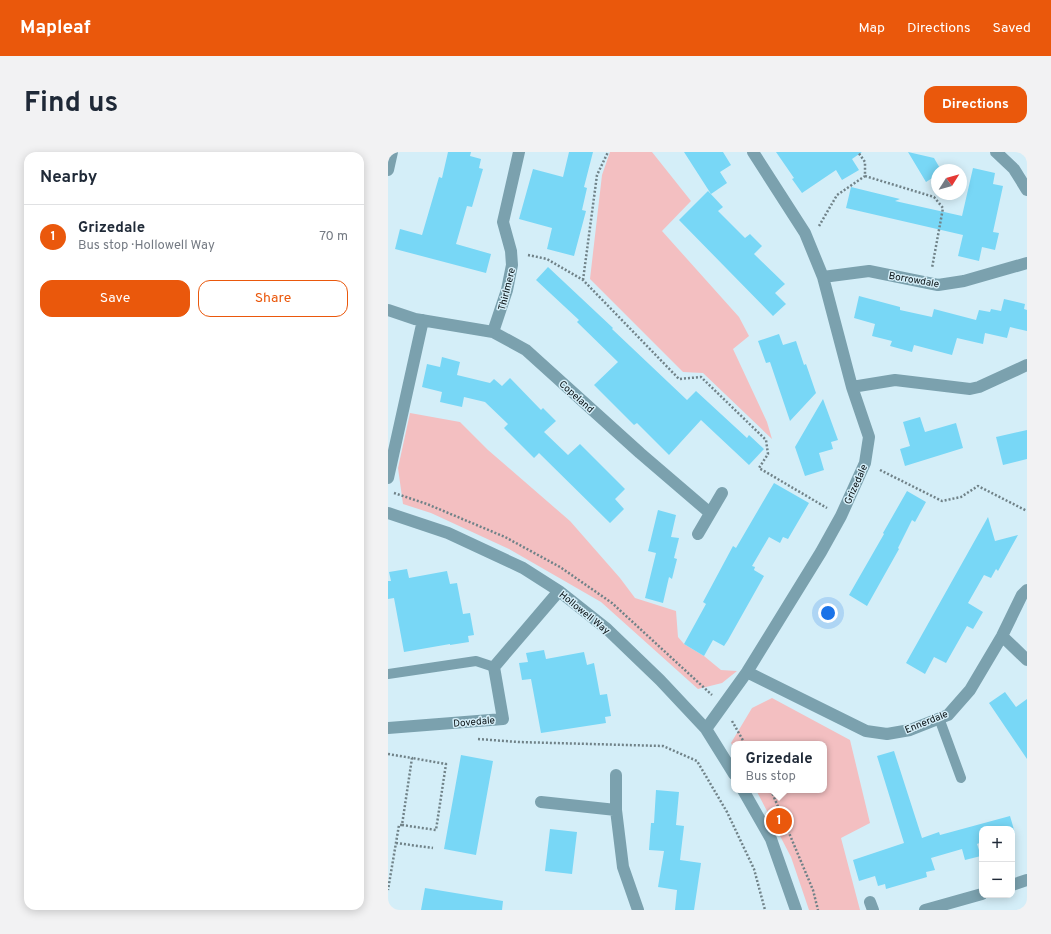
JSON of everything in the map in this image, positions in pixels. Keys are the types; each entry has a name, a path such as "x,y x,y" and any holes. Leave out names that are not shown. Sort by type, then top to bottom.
{"street":[{"path":"388,170 392,152"},
{"name":"Thirlmere","path":"494,332 507,290 512,265 512,251 503,222 519,152"},
{"name":"Grizedale","path":"706,729 747,672 821,552 841,516 865,463 869,437 852,387 822,277 810,244 805,233 753,152"},
{"path":"996,152 1014,169 1027,190"},
{"name":"Borrowdale","path":"822,277 869,271 938,285 964,281 1027,263"},
{"name":"Copeland","path":"388,310 423,320 494,332 526,350 635,448 710,512"},
{"path":"388,478 393,433 423,320"},
{"path":"852,387 895,380 970,389 979,387 1027,365"},
{"path":"698,534 722,493"},
{"name":"Hollowell Way","path":"388,513 448,533 523,568 559,591 607,629 660,680 706,729 731,769"},
{"name":"Ennerdale","path":"747,672 866,731 888,734 910,730 948,715 970,690 1002,636 1022,595 1027,590"},
{"path":"494,667 559,591"},
{"path":"1002,636 1027,660"},
{"name":"Dovedale","path":"388,728 503,719 494,667"},
{"path":"616,775 616,810 623,867 638,910"},
{"path":"745,793 771,839 796,910"},
{"path":"541,802 616,810"},
{"path":"1015,884 1027,880"},
{"path":"925,910 979,895"}],"lane":[{"path":"388,674 476,661 494,667"},
{"path":"939,718 961,778"}],"path":[{"path":"583,280 597,175 608,152"},
{"path":"858,152 865,162 865,176"},
{"path":"810,244 837,195 865,176"},
{"path":"865,176 934,197 943,208 929,283"},
{"path":"512,251 547,259 583,280 678,379 702,378 766,440 768,454 759,468 841,516"},
{"path":"865,463 942,501 961,497 978,486 1027,511"},
{"path":"388,754 446,764 436,830 402,824"},
{"path":"388,890 399,825 402,824 412,758"},
{"path":"772,793 813,890 818,910"},
{"path":"396,842 433,848"}],"shaded area":[{"path":"610,152 652,152 691,201 662,231 739,317 749,336 733,349 767,422 772,439 703,373 683,372 590,279 602,175"},
{"path":"410,413 460,422 488,450 570,521 620,578 635,598 676,611 678,637 684,644 704,656 721,670 737,671 722,683 698,689 601,602 509,549 431,513 403,504 398,468"},
{"path":"772,698 850,740 870,823 841,838 860,910 809,910 791,857 758,793 827,793 827,741 732,741 752,708"}],"building":[{"path":"448,152 471,152 470,156 481,159 479,168 483,169 472,207 467,206 456,244 491,254 486,273 395,249 400,229 422,235 439,177 442,178"},
{"path":"569,152 593,152 584,187 587,188 582,210 586,211 574,256 547,249 552,228 519,219 533,169 563,177"},
{"path":"684,152 723,152 731,165 720,172 727,183 711,194"},
{"path":"776,152 862,152 852,159 859,170 842,180 836,170 802,193 792,179 794,178"},
{"path":"908,152 934,158 938,164 931,164 931,179 926,182"},
{"path":"973,168 995,173 993,184 1003,186 993,232 999,233 995,250 982,247 979,261 958,256 963,235 846,208 851,187 900,199 895,201 962,216 966,200 967,200"},
{"path":"708,191 723,207 718,211 745,238 750,234 762,246 754,254 785,284 775,293 786,304 773,316 679,220"},
{"path":"548,267 687,400 696,391 747,438 749,435 764,449 749,465 701,420 669,455 637,423 634,425 594,385 618,362 577,322 579,320 536,280"},
{"path":"859,296 900,307 900,310 932,317 934,309 976,320 979,310 990,312 991,309 1001,311 1004,299 1025,304 1024,309 1027,310 1027,331 1010,327 1007,338 985,333 983,344 957,338 952,355 914,345 912,352 890,346 892,341 872,336 875,324 854,318"},
{"path":"779,334 783,345 796,341 816,393 790,421 770,362 766,363 758,341"},
{"path":"442,357 460,362 457,375 490,383 494,379 502,386 510,378 541,410 543,408 556,421 544,432 568,455 580,444 625,489 615,499 624,509 610,523 539,453 534,458 504,428 508,424 485,402 464,397 462,407 440,402 442,392 422,387 427,364 440,367"},
{"path":"823,399 838,440 831,442 833,449 819,453 824,470 805,476 795,447"},
{"path":"920,417 925,432 956,423 963,448 905,466 900,449 910,446 903,422"},
{"path":"1027,430 1027,459 1003,465 996,437"},
{"path":"774,483 809,503 788,539 783,537 780,543 769,537 752,566 755,567 754,570 764,576 724,646 713,640 704,656 684,644 706,604 703,602 733,546 736,548"},
{"path":"907,491 926,502 915,522 912,520 898,548 899,549 867,606 849,595"},
{"path":"658,510 676,515 671,537 679,538 674,558 677,559 672,579 669,577 663,603 645,598 656,553 648,551"},
{"path":"988,517 995,541 1018,535 998,571 996,569 991,578 984,575 968,603 983,612 973,629 967,626 946,663 934,657 925,674 906,663"},
{"path":"407,569 409,578 447,571 450,584 457,583 463,614 470,613 474,635 468,636 469,642 404,652 394,598 388,599 388,581 391,581 389,572"},
{"path":"544,650 546,659 584,652 587,665 594,663 600,695 607,694 611,716 605,717 606,723 541,733 531,679 522,680 519,663 528,662 526,653"},
{"path":"1005,692 1016,707 1027,699 1027,759 989,703"},
{"path":"894,751 922,838 939,832 940,835 1010,816 1013,826 979,826 979,843 977,844 979,856 965,860 962,849 931,858 935,870 926,872 927,877 886,889 885,884 878,886 875,876 859,881 853,860 904,843 877,756"},
{"path":"461,755 493,761 476,855 444,849"},
{"path":"656,790 679,792 676,825 684,826 680,860 701,863 694,910 675,910 677,890 658,887 664,851 649,850 651,823 654,823"},
{"path":"550,829 577,832 572,874 545,871"},
{"path":"425,888 503,901 502,910 421,910"}],"place":[{"name":"Grizedale","path":"779,821"}]}
